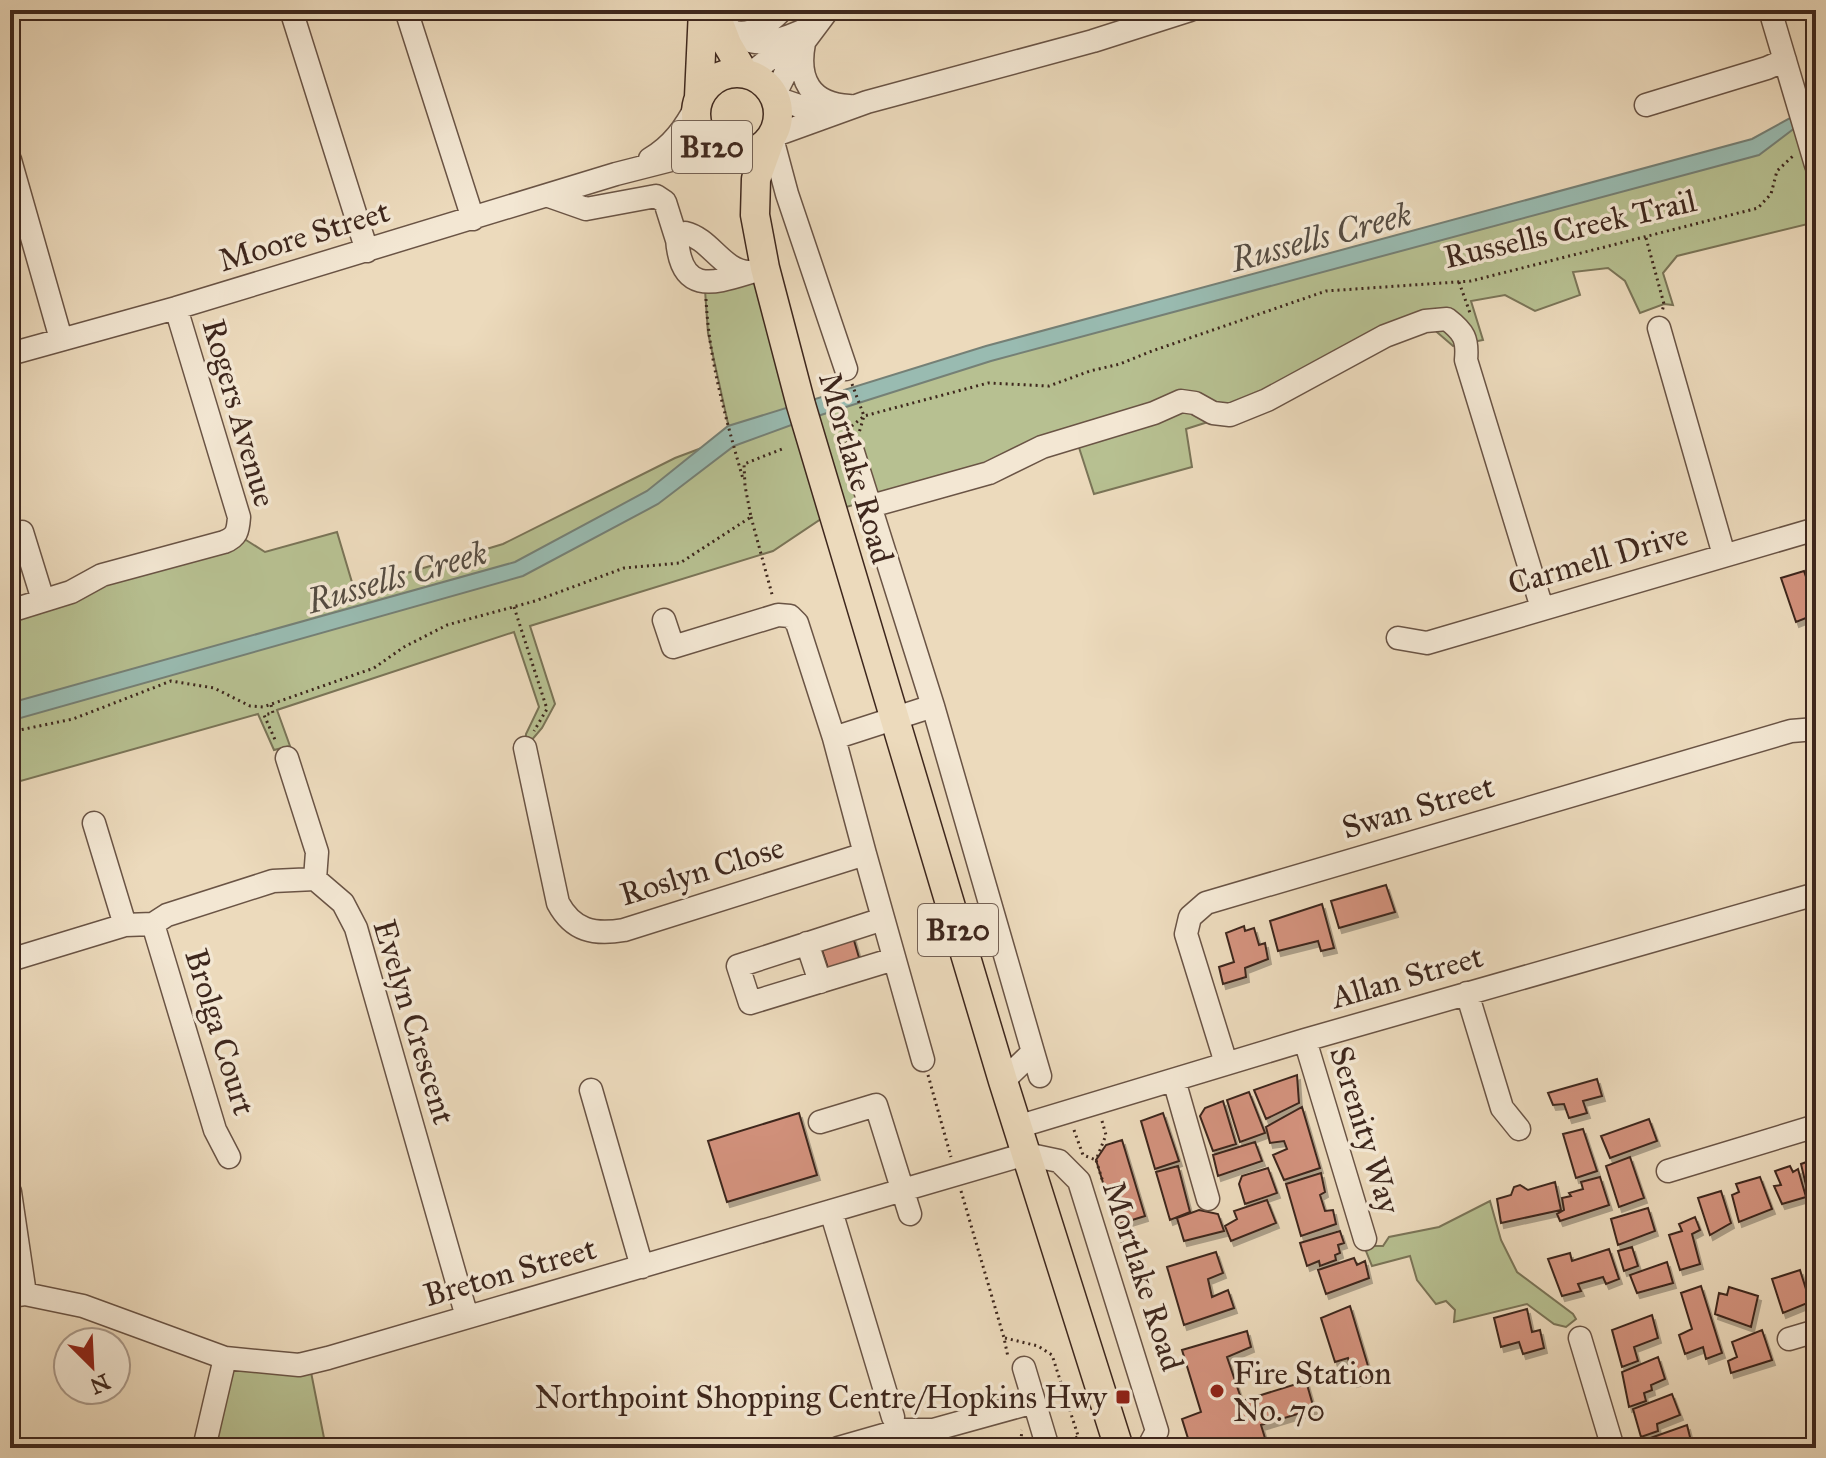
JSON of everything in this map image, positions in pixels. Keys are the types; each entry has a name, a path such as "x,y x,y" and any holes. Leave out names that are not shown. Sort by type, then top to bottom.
{"main road":[{"name":"B120","path":"703,10 697,127 716,150 731,155 746,155 759,150 771,138 779,116 775,97 766,84 746,74 727,44 719,17"},
{"name":"B120","path":"698,101 707,86 718,78 746,74"},
{"name":"Mortlake Road","path":"771,138 759,167 754,194 757,270 896,719 1017,1127 1119,1448"},
{"name":"Mortlake Road","path":"716,150 736,182 757,234"}],"street":[{"path":"291,10 367,251"},
{"path":"406,10 473,219"},
{"path":"719,17 739,34 750,32 772,20 782,10"},
{"path":"846,369 771,138 858,104 1093,41 1190,10"},
{"path":"1770,10 1814,158"},
{"path":"719,17 746,41 758,43 780,39 816,23"},
{"path":"816,23 802,63 813,93 826,103 858,104"},
{"path":"746,74 816,23"},
{"path":"816,23 785,71 775,97 805,108 858,104"},
{"path":"1646,105 1785,60"},
{"name":"Moore Street","path":"10,354 176,308 616,174 643,163 671,144 682,132 698,101"},
{"name":"Moore Street","path":"616,174 716,150"},
{"path":"10,160 61,339"},
{"path":"549,196 586,209 656,196 665,202 679,221 685,238 686,271 694,279 706,284 757,270"},
{"path":"685,238 733,268 757,270"},
{"name":"Rogers Avenue","path":"10,611 71,592 102,575 233,539 238,531 239,517 176,308"},
{"path":"871,506 989,473 1042,447 1154,413 1181,401 1195,403 1213,413 1230,415 1267,400 1385,336 1425,321 1447,319 1462,330 1468,341 1466,360 1542,608"},
{"path":"1659,328 1724,555"},
{"name":"Mortlake Road","path":"850,441 933,706 1040,1076"},
{"name":"Carmell Drive","path":"1398,638 1427,643 1816,529"},
{"path":"21,531 43,600"},
{"path":"664,620 675,655 773,616 790,616 797,623 834,738 923,1060"},
{"path":"834,738 933,706"},
{"name":"Swan Street","path":"1226,1063 1186,934 1190,917 1206,903 1791,731 1816,729"},
{"name":"Roslyn Close","path":"525,748 558,903 566,918 593,931 624,930 865,854"},
{"path":"10,960 125,925 153,924 167,915 273,881 315,879 317,852 287,758"},
{"path":"94,823 125,925"},
{"name":"Evelyn Crescent","path":"315,879 343,903 356,928 467,1317"},
{"name":"Allan Street","path":"1017,1127 1226,1063 1816,894"},
{"path":"883,919 738,966 750,1003 894,959"},
{"name":"Brolga Court","path":"153,924 215,1130 229,1157"},
{"path":"807,943 820,982"},
{"path":"1467,993 1502,1108 1519,1129"},
{"name":"Serenity Way","path":"1305,1040 1362,1242"},
{"path":"1003,1081 1033,1052"},
{"path":"1174,1080 1208,1199"},
{"path":"591,1090 642,1267"},
{"path":"820,1122 876,1105 910,1214"},
{"path":"1668,1171 1816,1126"},
{"name":"Mortlake Road","path":"1026,1154 1059,1161 1079,1181 1157,1431 1148,1448"},
{"name":"Breton Street","path":"18,1295 83,1306 225,1358 299,1365 1026,1154"},
{"path":"10,1192 18,1295"},
{"path":"831,1211 893,1417"},
{"path":"1789,1339 1816,1331"},
{"path":"1580,1338 1613,1448"},
{"path":"204,1448 225,1358"},
{"path":"1016,1367 1027,1405 1048,1448"},
{"path":"838,1448 893,1431 933,1430 1027,1405"}],"path":[{"name":"Russells Creek Trail","path":"850,441 864,416 988,383 1049,386 1326,291 1471,281 1758,208 1771,194 1777,171 1793,156 1814,158"},
{"path":"1646,238 1664,304 1659,328"},
{"path":"706,284 708,333 725,417 774,601"},
{"path":"846,369 864,416 850,441"},
{"path":"745,486 744,464 782,449"},
{"path":"10,732 73,719 171,681 214,688 250,706 271,705 374,668 404,647 447,625 514,607 624,568 680,563 751,517"},
{"path":"514,607 547,709 525,748"},
{"path":"271,705 273,713 264,715 279,749 287,758"},
{"path":"923,1060 1004,1338 1016,1367"},
{"path":"1099,1113 1106,1135 1096,1160 1128,1261"},
{"path":"1072,1121 1083,1155 1096,1160"},
{"path":"1004,1338 1038,1346 1052,1355 1082,1448"},
{"path":"1020,1448 1027,1405"}],"green space":[{"path":"1816,119 1816,222 1677,256 1663,273 1673,305 1664,304 1640,313 1625,281 1608,268 1573,272 1580,295 1535,311 1505,295 1471,301 1483,340 1453,346 1424,321 1230,415 1186,429 1192,467 1094,494 1073,429 986,465 833,511 773,551 530,626 555,704 542,728 525,748 526,734 539,707 514,632 277,710 290,746 274,750 258,714 10,784 10,619 107,582 246,540 265,552 337,532 354,589 503,544 675,458 731,437 708,333 705,290 765,268 803,411 1756,145"},
{"path":"1490,1201 1501,1240 1517,1272 1573,1314 1576,1319 1566,1327 1554,1324 1527,1304 1454,1322 1455,1310 1446,1301 1436,1304 1417,1280 1410,1256 1372,1266 1364,1246 1383,1246 1389,1237 1439,1227"},
{"path":"225,1358 309,1362 326,1448 204,1448"}],"water":[{"path":"1801,112 1816,113 1816,123 1804,121 1759,155 991,361 805,420 734,446 658,504 523,576 10,721 10,703 515,562 647,491 728,426 986,346 1752,139"}],"building":[{"path":"1804,571 1816,614 1796,622 1781,578"},
{"path":"1386,885 1395,912 1339,928 1331,901"},
{"path":"1322,904 1334,948 1321,951 1318,941 1278,951 1270,921"},
{"path":"1244,926 1245,931 1254,928 1259,945 1265,943 1268,959 1245,968 1246,977 1223,984 1219,967 1234,962 1226,933"},
{"path":"853,937 860,961 829,971 821,947"},
{"path":"1297,1075 1299,1103 1266,1119 1254,1090"},
{"path":"1597,1079 1602,1096 1583,1101 1587,1113 1569,1118 1564,1104 1553,1105 1548,1093"},
{"path":"1249,1092 1265,1133 1240,1142 1227,1100"},
{"path":"1223,1101 1236,1144 1213,1151 1200,1116 1205,1108"},
{"path":"1302,1107 1320,1168 1284,1180 1273,1155 1287,1149 1284,1141 1270,1143 1266,1127"},
{"path":"799,1113 817,1175 727,1202 708,1141"},
{"path":"1163,1113 1179,1161 1155,1169 1141,1121"},
{"path":"1649,1119 1657,1141 1610,1158 1601,1136"},
{"path":"1583,1129 1597,1171 1576,1178 1563,1134"},
{"path":"1122,1140 1145,1216 1116,1225 1096,1160 1106,1145"},
{"path":"1255,1142 1262,1161 1218,1176 1213,1155"},
{"path":"1630,1157 1644,1198 1619,1207 1606,1166"},
{"path":"1815,1159 1816,1192 1808,1194 1801,1164"},
{"path":"1178,1166 1190,1212 1170,1220 1156,1172"},
{"path":"1790,1166 1793,1172 1798,1169 1806,1197 1782,1204 1774,1186 1781,1185 1775,1171"},
{"path":"1268,1168 1277,1193 1245,1204 1239,1184 1242,1176"},
{"path":"1321,1173 1325,1192 1320,1195 1325,1211 1333,1210 1336,1224 1301,1236 1286,1184"},
{"path":"1600,1177 1609,1205 1560,1221 1557,1214 1564,1210 1562,1198 1583,1189 1581,1182"},
{"path":"1760,1177 1772,1209 1739,1222 1732,1195 1739,1192 1736,1184"},
{"path":"1555,1182 1561,1210 1501,1223 1497,1199 1511,1195 1514,1187 1520,1185 1528,1190"},
{"path":"1721,1191 1731,1223 1710,1235 1698,1198"},
{"path":"1267,1200 1276,1223 1231,1241 1225,1226 1237,1219 1234,1211"},
{"path":"1648,1208 1655,1231 1618,1245 1611,1219"},
{"path":"1199,1210 1218,1214 1224,1231 1184,1241 1177,1218"},
{"path":"1695,1217 1700,1230 1692,1234 1700,1264 1680,1270 1669,1235 1682,1231 1679,1224"},
{"path":"1340,1231 1344,1243 1338,1245 1340,1253 1335,1255 1336,1260 1320,1266 1319,1261 1307,1266 1300,1243"},
{"path":"1632,1247 1638,1266 1624,1271 1618,1251"},
{"path":"1609,1249 1619,1279 1606,1284 1603,1277 1578,1284 1581,1291 1562,1296 1548,1259 1570,1253 1572,1261"},
{"path":"1216,1252 1223,1273 1208,1279 1212,1297 1228,1290 1234,1308 1184,1325 1167,1267"},
{"path":"1354,1258 1357,1265 1365,1261 1369,1278 1326,1294 1318,1270"},
{"path":"1667,1262 1673,1283 1637,1293 1630,1275"},
{"path":"1800,1270 1810,1302 1783,1313 1772,1279"},
{"path":"1701,1286 1722,1353 1706,1359 1703,1347 1685,1354 1679,1335 1692,1329 1681,1293"},
{"path":"1729,1287 1758,1296 1751,1327 1715,1314 1719,1293 1727,1295"},
{"path":"1350,1306 1371,1376 1354,1382 1348,1358 1335,1362 1321,1318"},
{"path":"1527,1309 1532,1332 1540,1330 1544,1348 1523,1354 1519,1342 1501,1347 1494,1318"},
{"path":"1652,1315 1658,1338 1634,1347 1638,1361 1622,1367 1612,1330"},
{"path":"1762,1330 1772,1360 1731,1373 1728,1361 1737,1357 1732,1342"},
{"name":"Fire Station No. 70","path":"1247,1331 1251,1347 1227,1357 1242,1401 1306,1381 1314,1409 1261,1425 1268,1448 1191,1448 1182,1419 1201,1412 1182,1350"},
{"path":"1658,1357 1665,1379 1651,1385 1652,1390 1644,1393 1646,1401 1629,1407 1622,1372"},
{"path":"1672,1394 1680,1415 1657,1424 1658,1431 1641,1437 1633,1409"},
{"path":"1687,1425 1692,1445 1685,1448 1644,1448 1642,1441"}],"place":[{"name":"Fire Station No. 70","path":"1217,1391"},
{"name":"Northpoint Shopping Centre/Hopkins Hwy","path":"1123,1397"}],"water label":[{"name":"Russells Creek","path":"1321,237"},
{"name":"Russells Creek","path":"397,577"}]}
